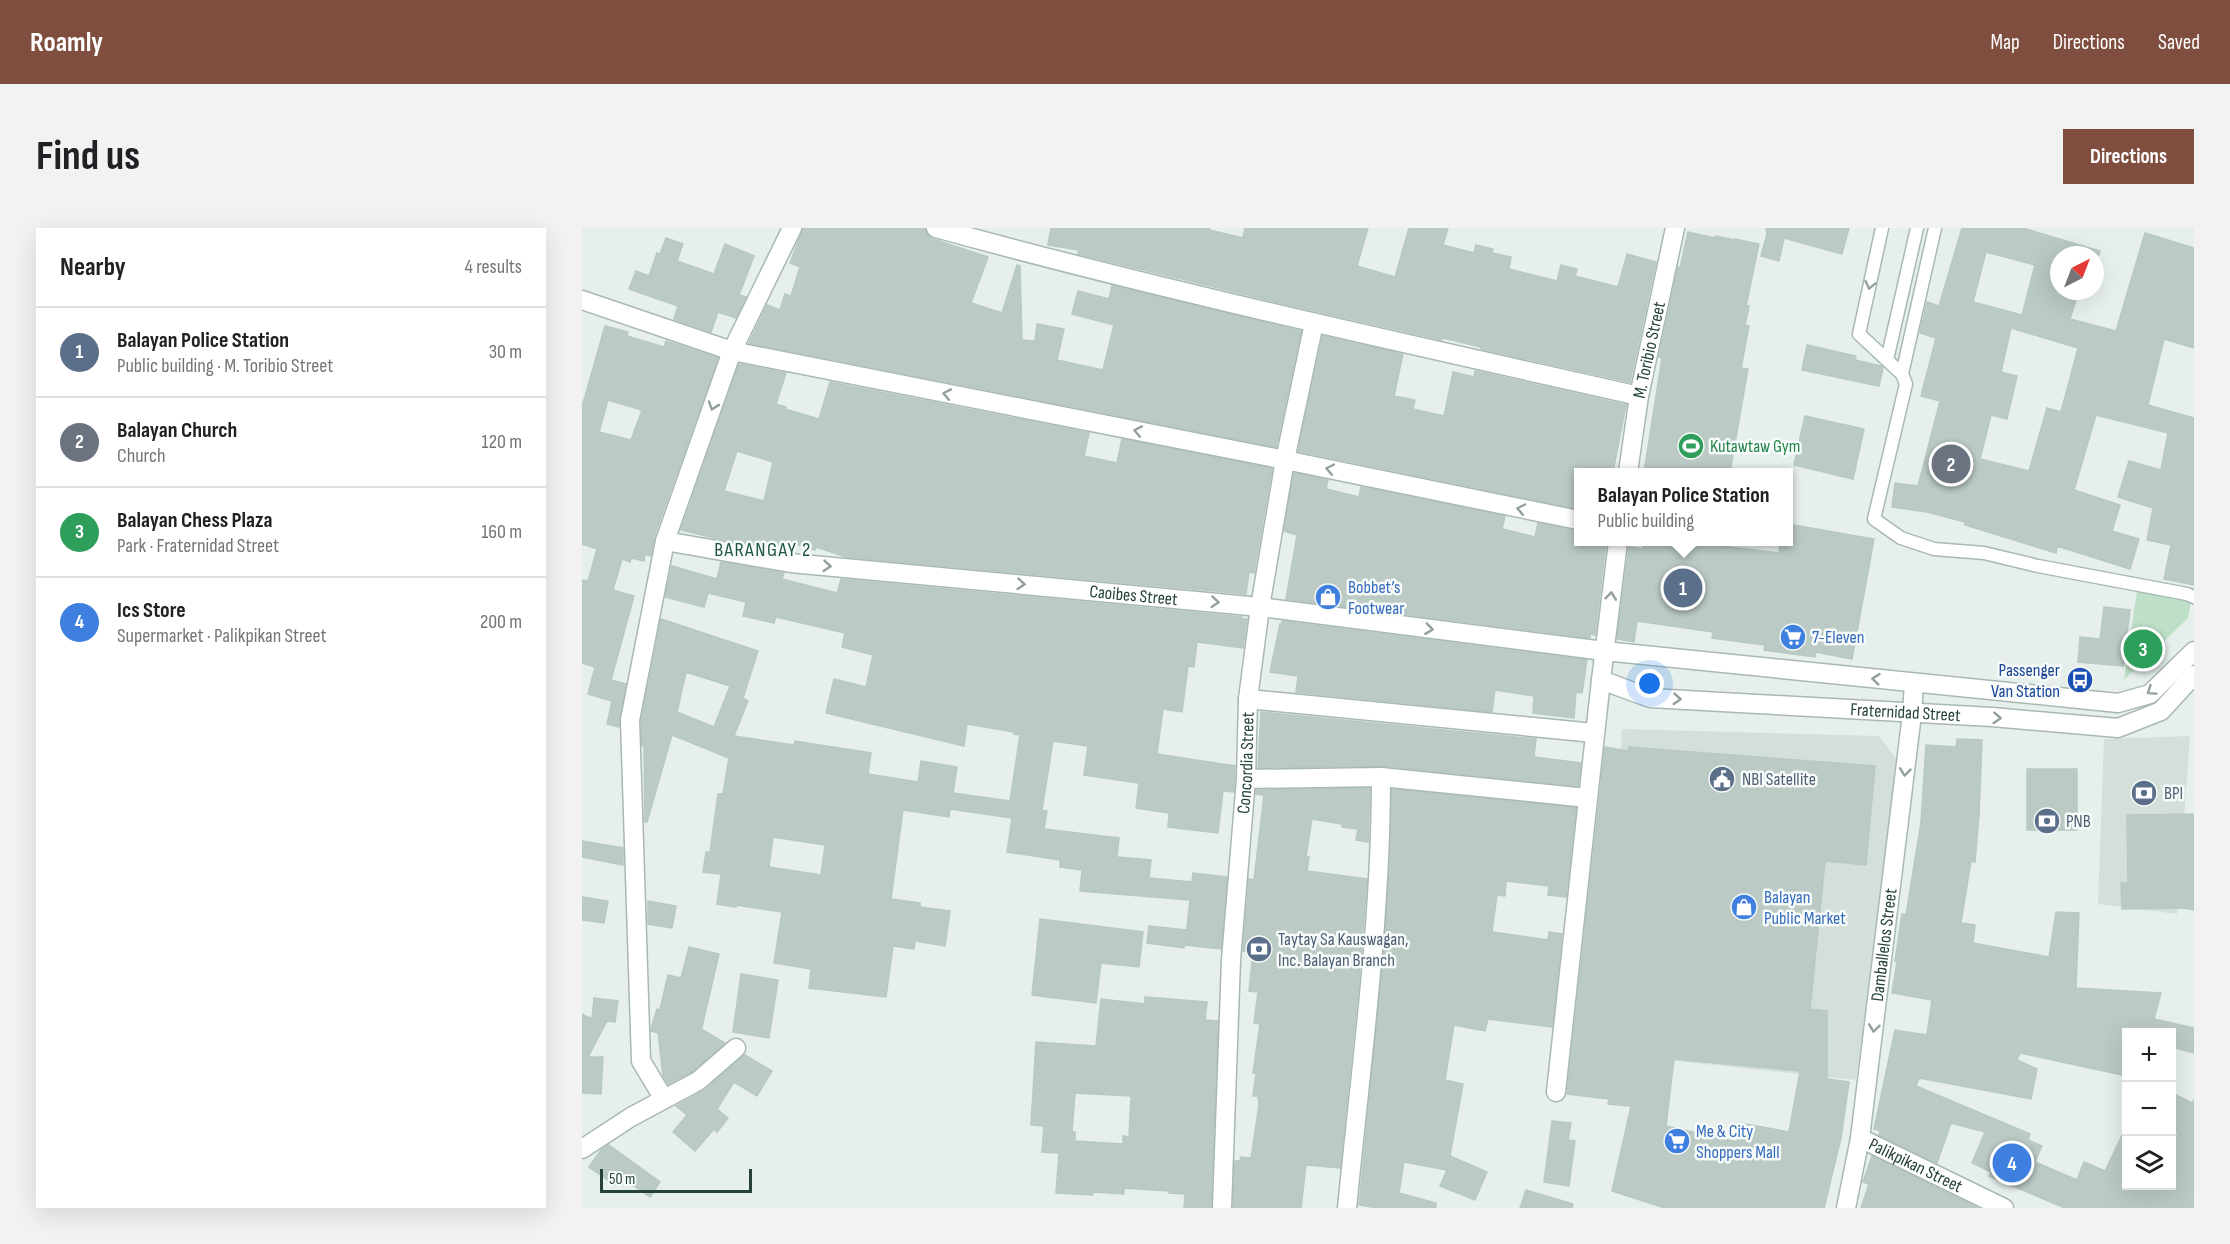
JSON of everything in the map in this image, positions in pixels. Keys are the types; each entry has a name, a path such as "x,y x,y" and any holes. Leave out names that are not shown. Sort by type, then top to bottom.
{"street":[{"path":"664,1099 641,1061 630,720 665,541 732,351 792,228"},
{"path":"936,228 1044,258 1314,323 1639,396"},
{"name":"M. Toribio Street","path":"1629,468 1639,396 1675,228"},
{"path":"582,300 732,351 1574,519"},
{"name":"Concordia Street","path":"1222,1208 1231,960 1246,779 1248,699 1260,607 1285,460 1314,323"},
{"name":"Caoibes Street","path":"665,541 791,563 1260,607 1604,651"},
{"path":"1556,1092 1594,733 1617,546"},
{"name":"Fraternidad Street","path":"1604,651 2118,703 2150,694 2194,651"},
{"name":"Fraternidad Street","path":"1601,680 1650,698 1992,717 2118,728 2161,711 2194,675"},
{"name":"Damballelos Street","path":"1845,1208 1860,1138 1914,682"},
{"path":"1248,699 1594,733"},
{"path":"1246,779 1381,777 1587,798"},
{"path":"1347,1208 1381,843 1381,777"},
{"path":"582,1149 631,1117 698,1081 736,1048"},
{"name":"Palikpikan Street","path":"1860,1138 2004,1208"}],"lane":[{"path":"1882,228 1859,334 1902,374 1906,384 1874,519 1901,538 1934,549 1984,553 2194,597"},
{"path":"1887,360 1917,228"},
{"path":"1902,374 1935,228"}],"shaded area":[{"name":"Balayan Public Market","path":"1622,729 1879,736 1898,761 1856,1080 1601,1053"},
{"name":"BPI","path":"2190,736 2177,914 2098,904 2104,739"}],"green space":[{"path":"2137,591 2191,601 2188,618 2124,680"}],"building":[{"path":"803,228 925,228 933,239 988,257 971,303 1002,313 1017,265 1020,266 1022,340 1035,341 1037,324 1064,329 1057,360 1103,370 1114,325 1072,314 1078,291 1109,299 1112,286 1301,331 1276,447 749,343 767,305 780,310 785,294 791,296 800,267 790,263"},
{"path":"1051,228 1210,228 1209,230 1243,238 1245,228 1368,228 1357,266 1395,277 1409,228 1448,228 1443,245 1474,253 1476,245 1493,249 1492,253 1511,257 1509,269 1557,281 1561,265 1577,269 1575,276 1618,287 1627,254 1656,262 1630,382 1289,305 1078,254 1079,250 1048,245"},
{"path":"1766,228 1849,228 1842,254 1784,238 1779,261 1761,256 1767,234"},
{"path":"1962,228 2023,228 2083,246 2050,246 2050,300 2076,300 2070,319 2116,331 2145,233 2194,248 2194,348 2164,339 2148,405 2194,418 2194,585 2164,579 2171,545 2147,540 2153,508 2118,497 2129,461 2161,470 2168,433 2096,415 2074,490 2120,505 2112,531 2139,539 2130,569 2057,546 2056,553 1965,525 1965,522 1927,512 1892,507 1895,483 1918,486 1940,401 1921,396 1936,338 1920,333 1927,302 1939,306","holes":["1986,252 2035,265 2022,315 1973,302","2011,328 2078,348 2061,412 2047,408 2029,471 1980,459 1991,415 2007,419 2017,376 2001,372"]},
{"path":"1688,232 1759,244 1746,306 1749,306 1745,325 1749,326 1741,368 1748,369 1731,468 1645,468 1662,358 1659,357 1678,267 1680,268"},
{"path":"666,238 683,244 677,261 714,274 725,244 754,256 739,295 746,297 736,318 718,312 711,332 674,319 678,306 629,289 636,271 649,276 657,253 660,254"},
{"path":"605,326 628,332 627,336 664,347 666,341 718,358 654,537 651,556 645,554 644,561 631,558 630,562 622,559 613,590 634,596 611,680 626,684 619,727 607,724 612,701 588,694 595,667 582,663 582,580 588,581 597,549 582,544 582,407","holes":["608,400 642,410 631,440 599,432"]},
{"path":"1323,336 1403,354 1394,396 1415,400 1413,409 1444,416 1453,372 1474,377 1475,371 1626,405 1614,468 1574,468 1574,508 1298,451"},
{"path":"1807,345 1856,356 1855,360 1881,366 1883,368 1879,386 1802,370"},
{"path":"739,364 786,373 776,404 819,419 830,382 1089,433 1084,456 1117,463 1122,439 1272,469 1254,573 1249,572 1246,594 846,557 816,547 815,550 791,543 789,551 681,530","holes":["737,451 773,462 764,501 724,491"]},
{"path":"1805,416 1864,429 1853,479 1794,465"},
{"path":"1294,473 1328,480 1326,489 1359,497 1361,487 1505,516 1502,529 1535,537 1538,523 1574,530 1574,546 1606,546 1595,635 1590,634 1590,638 1286,599 1297,535 1284,531"},
{"path":"1793,525 1874,539 1852,659 1816,652 1815,657 1764,650 1765,645 1712,638 1713,632 1637,621 1634,642 1617,639 1629,547 1643,549 1643,546 1721,546 1779,553 1780,546 1793,546"},
{"path":"721,562 784,573 782,579 837,593 841,579 1247,619 1243,648 1197,642 1194,667 1188,666 1182,712 1163,709 1157,754 1235,766 1234,792 1223,791 1218,833 1168,827 1169,813 1136,808 1139,783 1084,775 1088,746 1053,741 1042,810 1047,811 1044,829 1119,838 1117,857 1151,860 1149,878 1192,882 1193,873 1227,877 1221,949 1185,945 1190,900 1080,891 1082,870 1060,867 1060,860 1007,852 1012,818 950,809 949,817 903,810 891,899 920,903 920,907 950,911 945,946 915,941 914,949 893,946 886,997 809,988 811,969 774,963 782,912 717,904 721,874 703,872 706,852 710,852 718,794 723,794 729,758 672,735 647,822 645,822 644,746 642,746 641,721 661,619 758,651 743,698 748,701 734,736 794,745 795,741 871,753 868,774 918,782 921,761 957,767 953,793 1010,801 1020,735 967,724 964,746 826,713 834,679 866,687 873,655 842,647 845,633 776,617 774,623 743,616 746,602 708,593 704,607 665,597 672,566 717,579","holes":["686,672 730,686 714,727 677,712","773,837 825,845 821,875 769,867"]},
{"path":"2104,607 2130,610 2123,666 2078,662 2080,637 2100,639"},
{"path":"1282,621 1587,660 1582,693 1576,692 1574,718 1533,713 1534,696 1495,690 1492,712 1296,692 1298,676 1270,672"},
{"path":"1261,712 1536,739 1534,757 1581,763 1578,786 1382,766 1258,768"},
{"path":"1957,739 1982,740 1975,862 1971,861 1961,923 1975,925 1973,943 2049,957 2056,912 2079,913 2076,988 2161,993 2154,1019 2194,1028 2194,1053 2176,1048 2176,1028 2122,1028 2122,1075 2020,1053 2017,1060 2037,1069 2031,1099 1919,1078 1916,1086 2030,1134 2028,1140 2042,1146 2035,1162 2077,1180 2084,1162 2105,1171 2122,1135 2122,1190 2176,1190 2176,1139 2178,1134 2176,1133 2176,1095 2192,1103 2194,1100 2194,1208 2065,1208 1989,1176 1991,1172 1972,1163 1985,1132 1951,1123 1937,1163 1879,1135 1880,1131 1874,1129 1895,1030 1927,1035 1932,1000 1892,993 1897,962 1895,961 1902,914 1906,915 1921,822 1926,745 1956,747"},
{"name":"Balayan Public Market","path":"1605,747 1628,751 1629,747 1875,766 1866,865 1825,861 1810,1009 1827,1011 1827,1079 1849,1082 1841,1138 1824,1208 1665,1208 1612,1191 1631,1106 1608,1104 1609,1099 1567,1094","holes":["1674,1059 1800,1071 1789,1132 1741,1123 1737,1142 1666,1126"]},
{"path":"2027,769 2077,769 2077,830 2027,830"},
{"path":"1370,788 1368,842 1356,840 1358,829 1312,819 1306,857 1309,857 1307,871 1367,879 1340,1168 1306,1165 1301,1208 1233,1208 1235,1161 1240,1161 1241,1157 1251,1158 1259,1105 1258,1096 1253,1096 1256,1073 1253,1073 1260,1024 1254,1023 1258,992 1249,991 1253,952 1243,951 1249,879 1254,880 1264,795 1256,794 1256,790"},
{"path":"1392,789 1576,808 1566,897 1548,895 1549,886 1506,881 1505,896 1497,895 1492,932 1548,940 1549,932 1562,934 1552,1027 1488,1019 1485,1031 1454,1025 1445,1080 1463,1084 1450,1156 1487,1172 1475,1200 1440,1186 1447,1170 1404,1162 1399,1193 1436,1203 1436,1208 1377,1208 1359,1205 1385,940"},
{"path":"2194,814 2194,910 2184,908 2122,909 2121,883 2128,883 2127,815"},
{"path":"582,841 623,848 623,865 582,857"},
{"path":"582,897 608,901 604,923 582,920"},
{"path":"648,901 676,906 672,928 648,924"},
{"path":"1040,919 1143,932 1139,967 1101,963 1096,1003 1032,995"},
{"path":"1149,926 1186,930 1184,948 1147,943"},
{"path":"689,947 719,954 702,1027 698,1027 725,1043 692,1072 668,1084 663,1075 658,1033 651,1029 657,1009 660,1010 668,975 681,978"},
{"path":"741,974 778,980 769,1038 733,1032"},
{"path":"1145,997 1207,1002 1205,1020 1218,1021 1211,1208 1184,1208 1185,1194 1169,1193 1170,1191 1124,1188 1124,1194 1056,1193 1059,1153 1042,1152 1044,1126 1031,1125 1036,1042 1096,1046 1101,999 1145,1004","holes":["1075,1093 1131,1096 1129,1137 1123,1136 1123,1144 1075,1141 1075,1132 1072,1132"]},
{"path":"594,998 618,1001 615,1022 607,1021 588,1057 603,1057 601,1094 582,1093 582,1014 592,1019"},
{"path":"745,1055 772,1071 757,1096 734,1082 717,1109 728,1118 717,1132 714,1129 695,1151 673,1132 687,1115 676,1106 705,1090"},
{"path":"1552,1121 1571,1123 1568,1140 1575,1141 1569,1186 1544,1182"},
{"path":"609,1145 660,1182 650,1197 621,1177 615,1185 589,1167 601,1150"},
{"path":"1872,1156 1978,1208 1861,1208 1869,1184 1863,1182"},
{"path":"1526,1190 1573,1204 1572,1208 1520,1208"}],"place":[{"name":"Kutawtaw Gym","path":"1691,446"},
{"name":"Balayan Church","path":"1951,464"},
{"name":"Balayan Police Station","path":"1683,588"},
{"name":"Bobbet’s Footwear","path":"1328,597"},
{"name":"7-Eleven","path":"1793,637"},
{"name":"Balayan Chess Plaza","path":"2143,649"},
{"name":"Passenger Van Station","path":"2080,680"},
{"name":"NBI Satellite","path":"1722,779"},
{"name":"BPI","path":"2144,793"},
{"name":"PNB","path":"2047,821"},
{"name":"Balayan Public Market","path":"1744,907"},
{"name":"Taytay Sa Kauswagan, Inc. Balayan Branch","path":"1259,949"},
{"name":"Me & City Shoppers Mall","path":"1677,1141"},
{"name":"Ics Store","path":"2012,1163"}],"district":[{"name":"BARANGAY 2","path":"763,550"}]}
